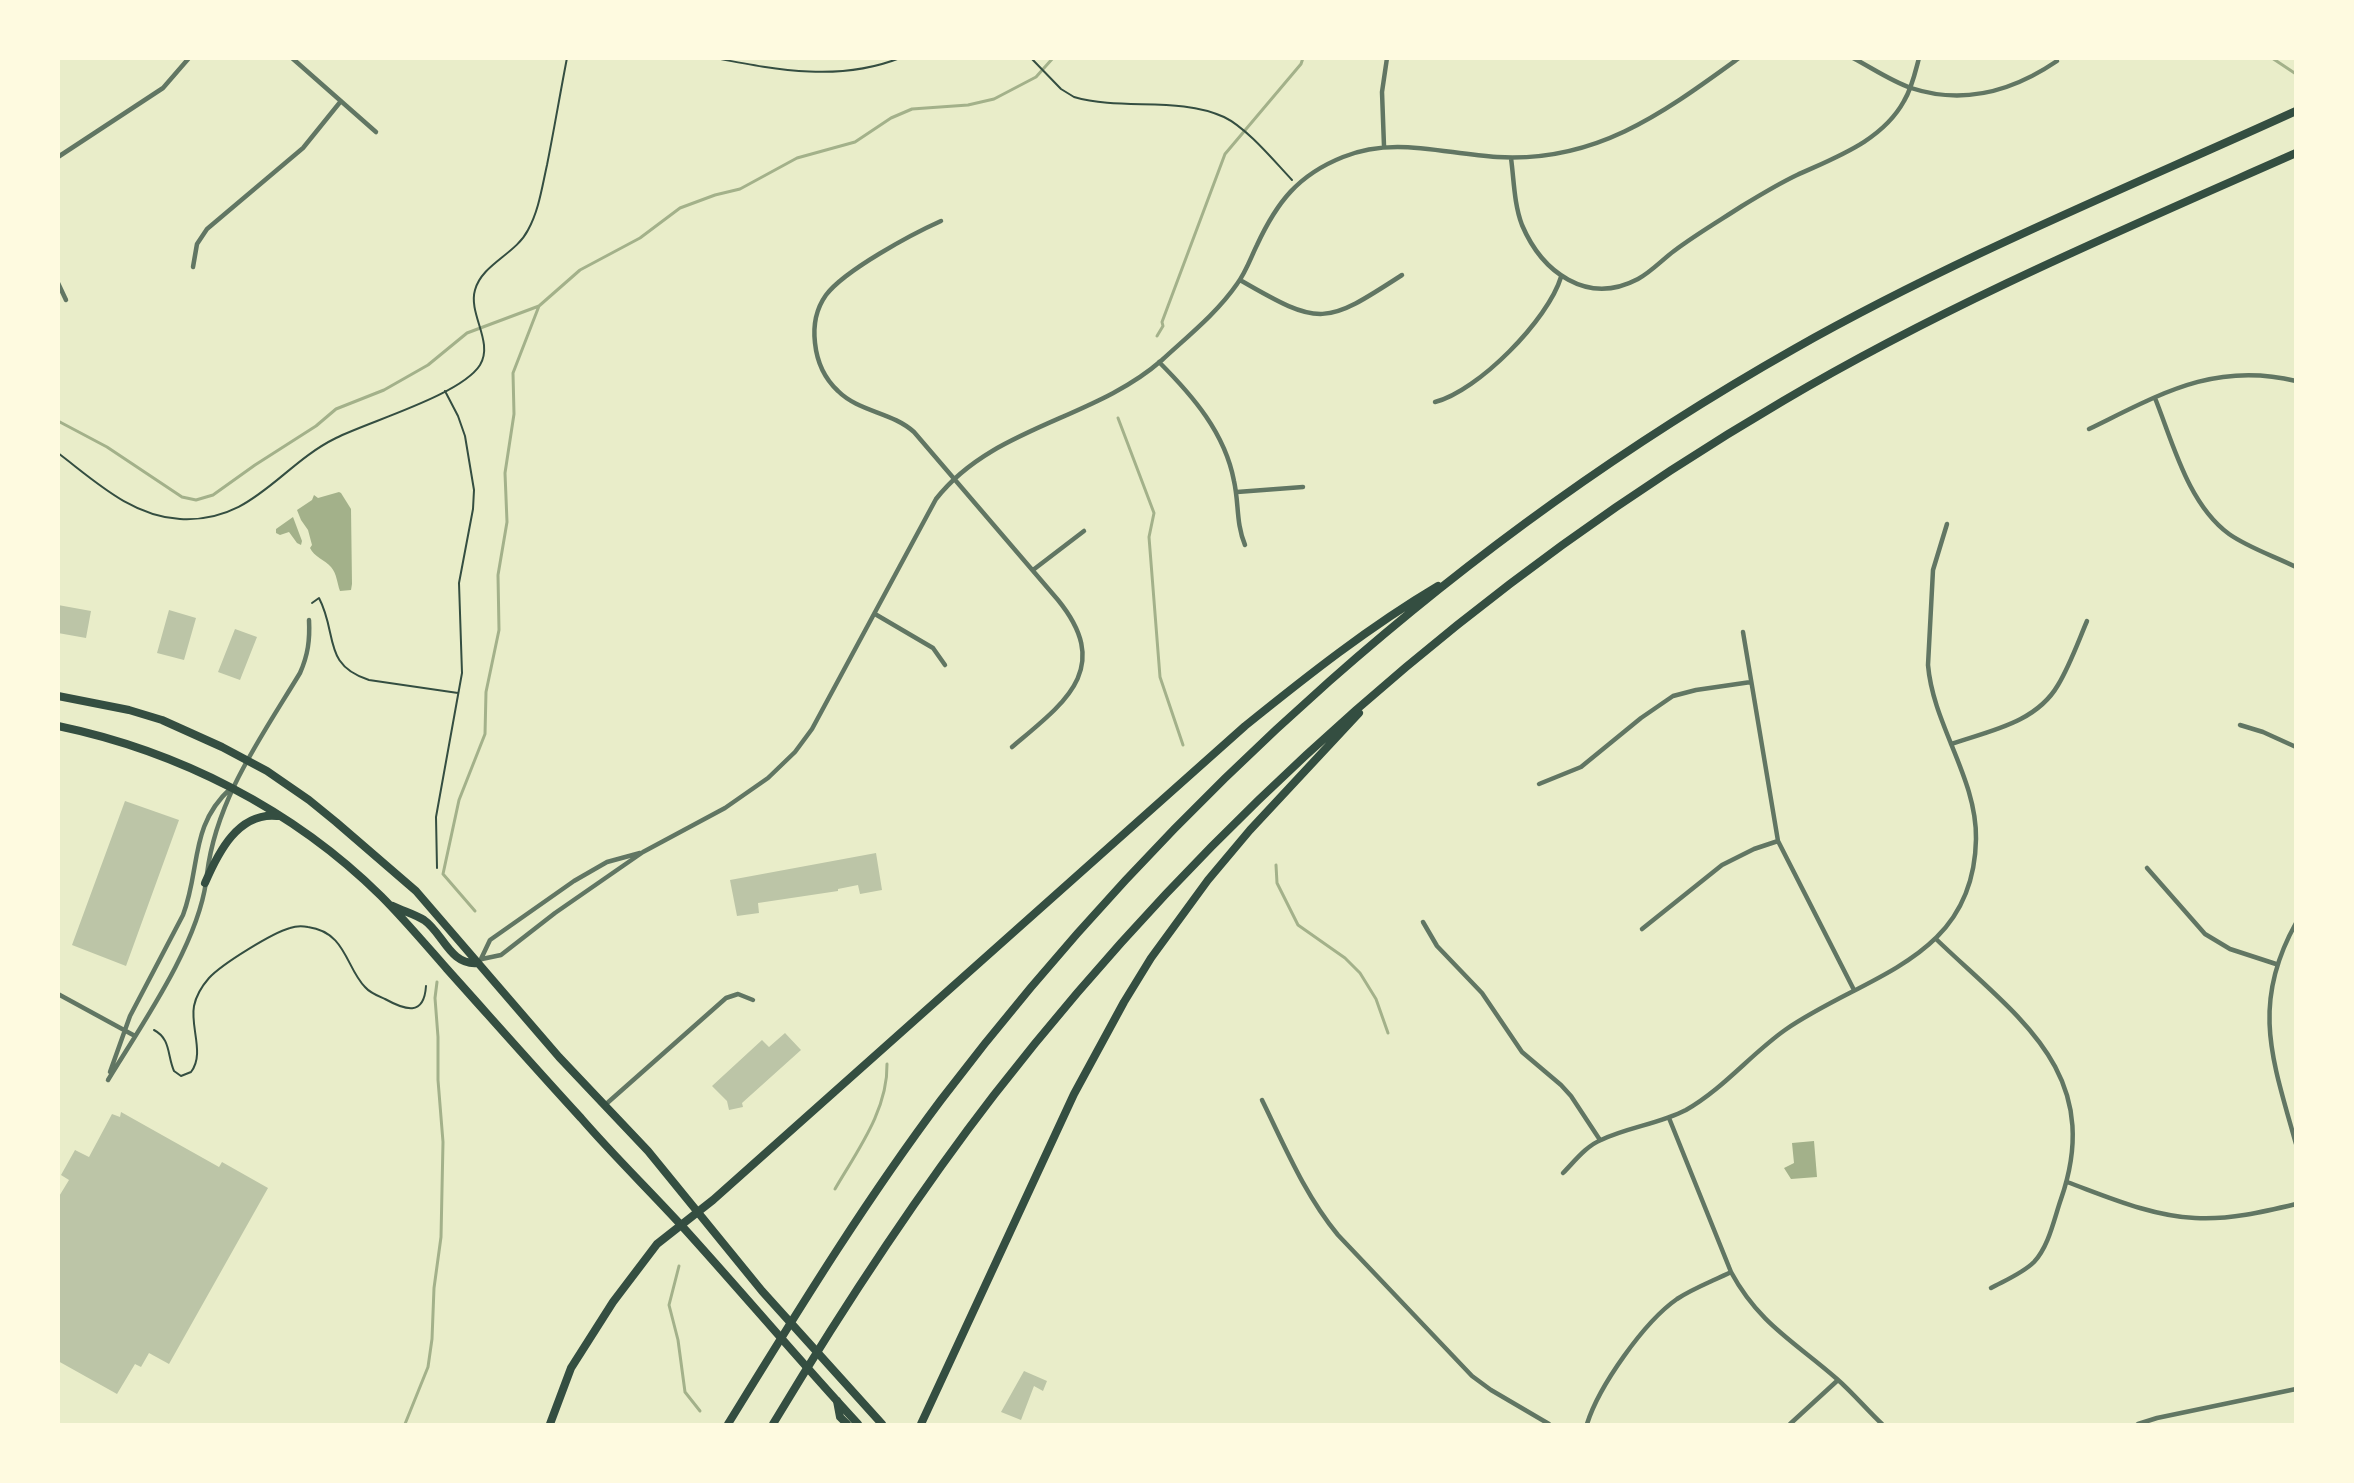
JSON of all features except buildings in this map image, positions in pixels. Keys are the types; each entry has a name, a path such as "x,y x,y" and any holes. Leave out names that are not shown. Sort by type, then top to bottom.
{"highway":[{"path":"728,1425 830,1261 892,1169 942,1099 1018,1004 1086,923 1161,842 1297,710 1367,648 1464,570 1614,461 1792,350 1976,255 2295,111"},
{"path":"773,1425 827,1336 942,1164 1061,1013 1173,886 1284,775 1385,685 1485,603 1558,548 1665,474 1783,400 1920,325 2020,277 2295,153"},
{"path":"550,1425 571,1368 589,1336 657,1244 682,1226 1245,726 1307,675 1388,615 1464,570"},
{"path":"921,1425 1074,1094 1140,975 1208,880 1258,822 1385,685"},
{"path":"837,1401 840,1417 848,1425"}],"main road":[{"path":"58,696 129,710 162,720 247,761 309,800 416,891 480,961 559,1057 648,1151 762,1291 882,1425"},
{"path":"58,726 109,737 140,747 232,787 279,816 349,868 388,904 682,1226 858,1425"},
{"path":"206,883 221,850 242,827 262,816 279,816"},
{"path":"388,904 425,921 456,957 465,962 480,961"}],"street":[{"path":"58,157 163,88 189,58"},
{"path":"292,58 376,132"},
{"path":"1384,146 1382,92 1387,58"},
{"path":"480,961 501,955 555,913 643,852 725,808 768,778 795,752 812,729 936,499 953,480 986,454 1005,443 1087,408 1159,362 1210,316 1240,280 1278,206 1297,184 1314,171 1344,156 1384,146 1407,146 1511,158 1569,151 1615,137 1660,114 1739,58"},
{"path":"1853,58 1911,88 1956,96 1980,94 2015,85 2035,76 2057,61"},
{"path":"1511,158 1516,203 1522,223 1538,251 1561,277 1591,288 1607,289 1639,279 1675,250 1763,193 1842,154 1874,135 1892,119 1904,103 1911,88 1918,58"},
{"path":"193,267 197,244 207,229 303,148 341,100"},
{"path":"941,221 880,254 835,284 825,296 818,311 814,339 820,368 838,392 860,405 905,424 1033,570 1067,611 1078,630 1081,643 1081,665 1076,683 1064,702 1012,747"},
{"path":"1240,280 1291,309 1309,314 1326,315 1348,309 1402,275"},
{"path":"1435,402 1460,392 1507,353 1546,306 1561,277"},
{"path":"58,283 66,300"},
{"path":"1159,362 1215,428 1226,451 1237,492 1238,520 1245,545"},
{"path":"2089,429 2199,380 2225,377 2278,377 2295,381"},
{"path":"2155,398 2193,490 2208,515 2238,540 2295,567"},
{"path":"1237,492 1303,487"},
{"path":"1563,1173 1600,1140 1669,1118 1695,1105 1785,1031 1854,990 1913,959 1936,939 1957,912 1966,893 1975,859 1975,822 1936,704 1929,679 1928,665 1933,570 1947,524"},
{"path":"1033,570 1084,531"},
{"path":"875,614 933,648 945,665"},
{"path":"232,787 214,806 202,830 197,846 192,890 183,915 129,1016 108,1080 187,942 200,911 210,848 232,787 303,666 310,641 309,620"},
{"path":"1951,744 2016,722 2041,705 2058,685 2087,621"},
{"path":"1743,632 1778,842 1854,990"},
{"path":"1539,784 1581,767 1641,718 1674,696 1696,690 1751,682"},
{"path":"2240,725 2263,732 2295,747"},
{"path":"1642,929 1722,865 1754,849 1778,842"},
{"path":"480,961 490,940 574,881 607,862 643,852"},
{"path":"2147,868 2195,925 2210,938 2230,949 2276,964"},
{"path":"1423,922 1437,946 1482,993 1522,1052 1571,1096 1600,1140"},
{"path":"2295,923 2276,964 2270,993 2269,1036 2273,1062 2295,1144"},
{"path":"1936,939 2030,1030 2056,1066 2065,1085 2072,1114 2073,1145 2067,1182 2040,1254 2027,1268 1992,1288"},
{"path":"58,994 135,1036"},
{"path":"605,1104 726,998 738,994 753,1000"},
{"path":"1262,1101 1305,1188 1338,1235 1472,1376 1549,1425"},
{"path":"1669,1118 1740,1289 1762,1317 1838,1380 1882,1425"},
{"path":"2067,1182 2159,1213 2196,1219 2241,1216 2295,1204"},
{"path":"1587,1425 1602,1388 1651,1324 1678,1299 1731,1272"},
{"path":"1790,1425 1838,1380"},
{"path":"2138,1425 2157,1418 2295,1389"}],"path":[{"path":"58,453 107,490 148,513 180,519 214,517 228,513 256,496 328,442 462,382 477,368 483,358 483,341 474,301 476,287 482,276 519,245 534,219 541,195 567,58"},
{"path":"715,58 782,70 825,73 869,68 900,58"},
{"path":"1031,58 1067,94 1080,99 1188,108 1226,118 1238,126 1297,184"},
{"path":"437,868 437,808 463,655 459,583 473,509 474,490 465,436 445,391"},
{"path":"312,603 320,598 336,655 341,664 355,676 458,693"},
{"path":"154,1030 167,1041 174,1071 181,1076 191,1072 197,1060 193,1009 203,986 224,966 280,932 297,927 314,928 332,938 348,956 365,988 397,1006 408,1009 419,1006 424,1002 426,986"}],"shaded area":[{"path":"339,492 351,509 352,584 351,590 340,591 333,570 310,548 312,545 308,530 297,510 312,500 314,495 318,498"},
{"path":"293,517 302,541 301,545 289,532 280,535 276,533 276,529"},
{"path":"1814,1141 1817,1177 1791,1179 1784,1168 1794,1163 1792,1143"}],"waterway":[{"path":"58,421 107,447 182,497 196,500 213,495 316,426 336,409 384,390 428,365 467,333 539,306 580,270 640,238 680,208 715,195 740,189 797,158 855,142 891,118 912,109 968,105 994,99 1036,77 1053,58"},
{"path":"1157,336 1163,326 1162,322 1225,154 1301,64 1303,58"},
{"path":"2272,58 2296,74"},
{"path":"475,911 443,874 459,800 485,734 486,692 499,630 498,575 507,522 505,473 514,414 513,373 539,306"},
{"path":"1118,418 1154,513 1149,537 1160,677 1183,745"},
{"path":"1276,865 1277,883 1298,925 1345,958 1360,973 1376,999 1388,1033"},
{"path":"405,1424 428,1367 432,1339 434,1288 441,1237 443,1142 438,1080 435,998 437,982"},
{"path":"835,1189 877,1114 886,1081 887,1064"},
{"path":"679,1266 669,1305 678,1340 685,1392 700,1411"}]}
